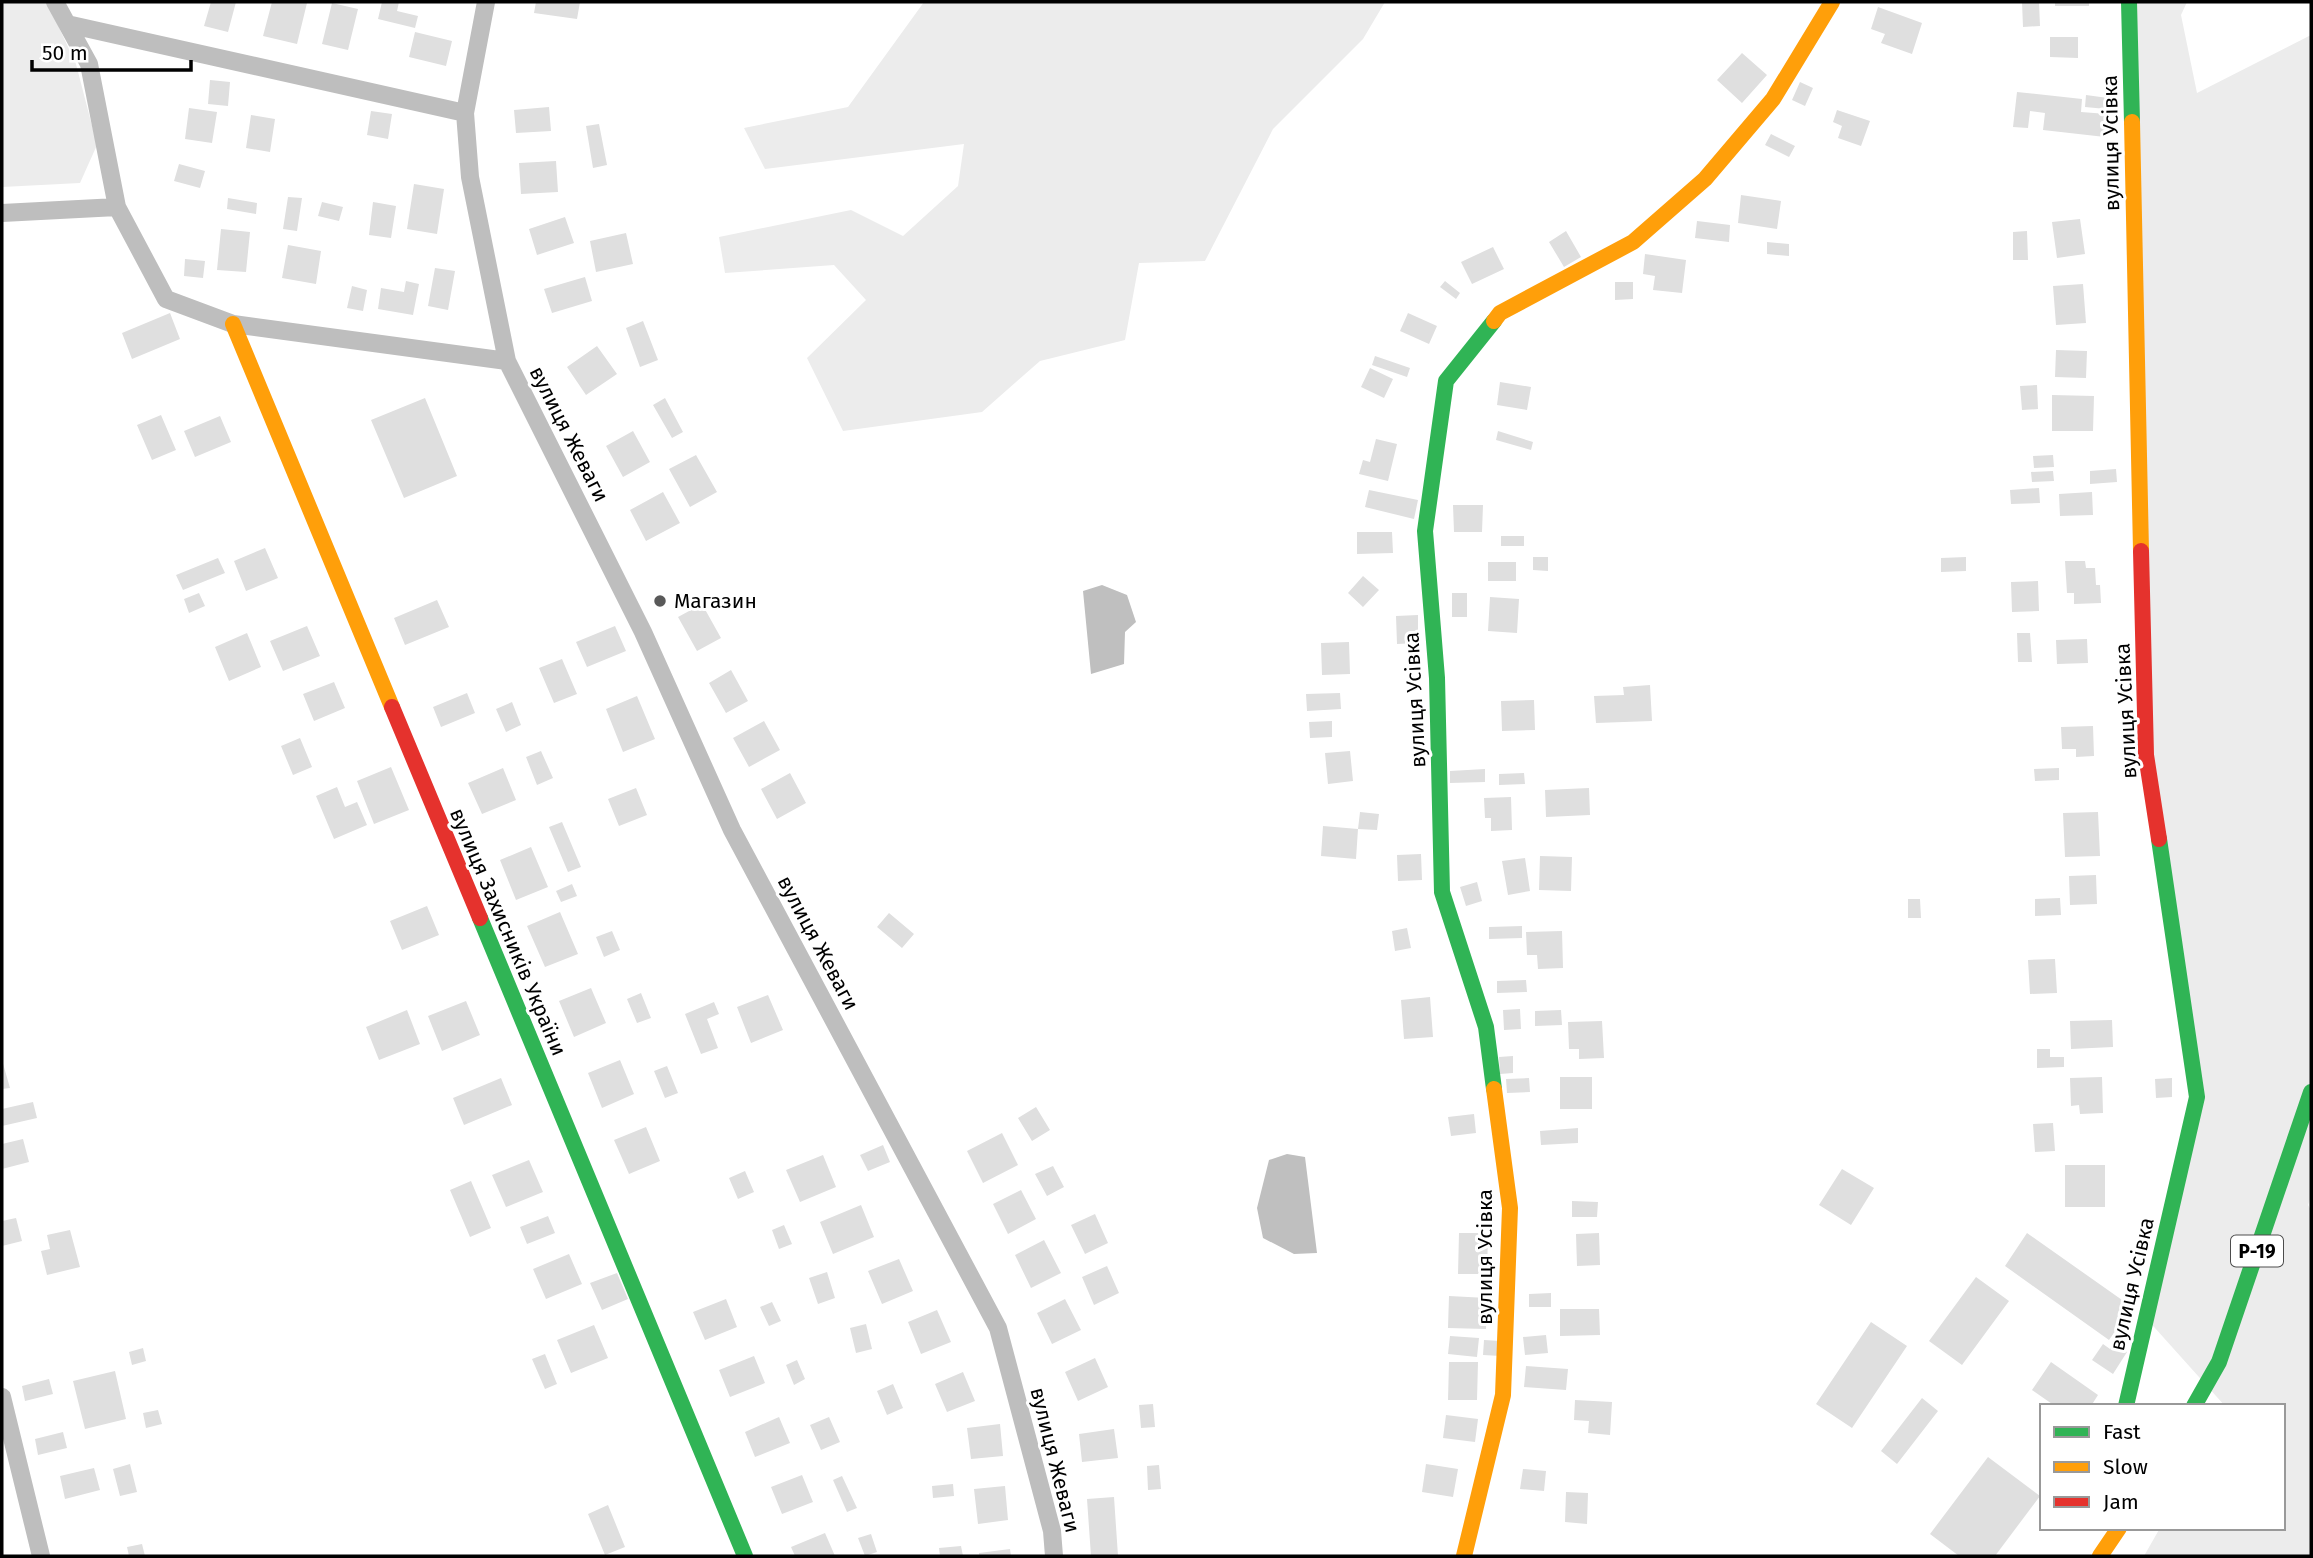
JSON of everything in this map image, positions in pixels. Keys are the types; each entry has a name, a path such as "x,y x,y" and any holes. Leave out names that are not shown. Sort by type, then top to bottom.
{"street":[{"name":"вулиця Жеваги","path":"55,2 89,64 117,207 166,299 233,324 507,361"},
{"name":"вулиця Жеваги","path":"486,2 465,113 470,177 507,361 643,632 732,830 998,1328 1052,1531 1054,1556"},
{"name":"вулиця Усівка","path":"1464,1556 1503,1395 1510,1209 1486,1027 1442,892 1437,678 1425,531 1446,381 1500,313 1633,242 1705,179 1773,99 1832,2"},
{"name":"вулиця Усівка","path":"2126,1404 2197,1097 2146,755 2129,2"},
{"path":"67,24 465,113"},
{"path":"2,213 117,207"},
{"name":"вулиця Захисників України","path":"233,324 745,1556"},
{"name":"Р-19","path":"2195,1404 2219,1362 2311,1092"},
{"path":"2,1397 41,1556"},
{"path":"2100,1556 2118,1530"}],"shaded area":[{"path":"2,2 47,2 76,64 97,145 80,183 2,187"},
{"path":"924,2 1385,2 1363,39 1273,129 1205,261 1139,263 1125,340 1040,361 982,412 843,431 807,358 866,300 834,265 725,273 719,237 851,210 903,236 958,186 964,144 765,169 744,128 848,107"},
{"path":"2129,2 2187,2 2181,15 2197,93 2311,35 2311,1196 2308,1205 2311,1210 2311,1556 2144,1556 2159,1530 2285,1530 2285,1404 2223,1404 2146,1318 2197,1097 2146,755"},
{"path":"1102,585 1127,595 1136,622 1125,632 1124,664 1091,674 1083,591"},
{"path":"1287,1154 1305,1157 1317,1253 1294,1254 1263,1238 1257,1208 1269,1160"}],"building":[{"path":"211,2 236,2 228,32 204,26"},
{"path":"272,2 307,3 297,44 263,36"},
{"path":"382,2 399,2 397,11 418,16 415,28 378,19"},
{"path":"536,2 580,2 577,19 534,13"},
{"path":"2022,2 2039,2 2040,26 2023,27"},
{"path":"2055,2 2089,2 2089,6 2055,6"},
{"path":"332,3 358,9 348,50 322,44"},
{"path":"1878,7 1922,23 1912,54 1881,43 1885,34 1871,29"},
{"path":"415,32 452,41 446,66 409,57"},
{"path":"2050,37 2078,37 2078,58 2050,57"},
{"path":"1742,53 1767,75 1742,103 1717,80"},
{"path":"210,80 230,82 228,106 208,104"},
{"path":"1800,82 1813,88 1805,106 1792,100"},
{"path":"2017,92 2082,99 2081,112 2107,114 2105,137 2043,130 2045,113 2030,111 2028,128 2013,127"},
{"path":"2086,95 2108,98 2106,109 2085,107"},
{"path":"549,107 551,131 516,133 514,110"},
{"path":"189,108 217,112 212,143 185,139"},
{"path":"1837,110 1870,121 1861,146 1838,138 1842,126 1833,122"},
{"path":"371,111 392,114 388,139 367,135"},
{"path":"251,115 275,119 270,152 246,148"},
{"path":"599,124 607,165 593,168 586,126"},
{"path":"1771,134 1795,146 1789,157 1765,145"},
{"path":"556,161 558,192 521,194 519,163"},
{"path":"179,164 205,171 200,188 174,181"},
{"path":"414,184 444,189 437,234 407,229"},
{"path":"1741,195 1781,201 1777,229 1738,223"},
{"path":"288,197 302,198 297,231 283,229"},
{"path":"228,198 257,203 256,214 227,209"},
{"path":"322,202 343,207 339,221 318,216"},
{"path":"373,202 396,206 391,238 369,235"},
{"path":"565,217 574,243 537,255 529,229"},
{"path":"2080,219 2085,254 2057,258 2052,222"},
{"path":"1697,221 1730,225 1729,242 1695,238"},
{"path":"221,229 250,232 246,272 217,270"},
{"path":"1566,231 1581,257 1564,267 1549,242"},
{"path":"2027,231 2028,260 2013,260 2013,232"},
{"path":"626,233 633,264 596,272 590,241"},
{"path":"1767,242 1789,244 1789,256 1767,254"},
{"path":"288,245 321,251 316,284 282,278"},
{"path":"1493,247 1504,269 1472,284 1461,262"},
{"path":"1645,254 1686,260 1682,293 1653,290 1655,276 1643,274"},
{"path":"185,259 205,261 203,278 184,276"},
{"path":"435,268 455,271 448,310 428,306"},
{"path":"585,277 592,301 552,313 544,289"},
{"path":"406,281 419,284 413,315 378,309 381,288 404,292"},
{"path":"1445,281 1460,293 1456,299 1440,287"},
{"path":"1615,282 1633,282 1633,299 1615,300"},
{"path":"2083,284 2086,323 2056,325 2053,286"},
{"path":"352,286 367,290 363,311 347,308"},
{"path":"170,313 180,339 132,359 122,333"},
{"path":"1408,313 1437,326 1429,344 1400,331"},
{"path":"643,321 658,360 640,367 626,328"},
{"path":"597,346 617,374 586,395 567,367"},
{"path":"2056,350 2087,351 2086,378 2055,377"},
{"path":"1375,356 1410,368 1407,377 1372,365"},
{"path":"1370,368 1393,379 1384,398 1361,387"},
{"path":"1500,382 1531,387 1527,410 1497,405"},
{"path":"2037,385 2038,409 2022,410 2020,386"},
{"path":"2052,395 2094,396 2093,431 2052,431"},
{"path":"425,398 457,476 404,498 371,420"},
{"path":"665,398 683,432 672,438 653,405"},
{"path":"161,415 176,450 152,460 137,425"},
{"path":"220,416 231,442 195,457 184,431"},
{"path":"633,431 650,462 623,477 606,446"},
{"path":"1498,431 1533,442 1531,450 1496,440"},
{"path":"1376,439 1397,444 1388,481 1359,474 1363,460 1370,462"},
{"path":"696,455 717,492 690,507 669,469"},
{"path":"2053,455 2054,467 2034,468 2033,456"},
{"path":"2116,469 2117,482 2090,484 2090,471"},
{"path":"2053,471 2054,481 2032,482 2031,472"},
{"path":"2039,488 2040,503 2011,504 2010,490"},
{"path":"1369,490 1418,500 1414,519 1365,507"},
{"path":"663,492 680,523 646,541 630,510"},
{"path":"2092,492 2093,515 2060,516 2059,494"},
{"path":"1453,505 1483,505 1482,532 1454,532"},
{"path":"1357,532 1392,532 1393,553 1357,554"},
{"path":"1501,536 1524,536 1524,546 1501,546"},
{"path":"265,548 278,578 246,591 234,561"},
{"path":"1533,557 1548,557 1548,571 1533,570"},
{"path":"1966,557 1966,571 1941,572 1941,558"},
{"path":"218,558 225,573 183,590 176,575"},
{"path":"2065,561 2085,561 2086,568 2095,568 2101,603 2074,604 2074,593 2067,593"},
{"path":"1488,562 1516,562 1516,581 1488,581"},
{"path":"1363,576 1379,590 1363,607 1348,593"},
{"path":"2038,581 2039,611 2012,612 2011,582"},
{"path":"199,593 205,606 189,613 184,599"},
{"path":"1452,593 1467,593 1467,617 1452,617"},
{"path":"1490,597 1519,599 1517,633 1488,631"},
{"path":"437,600 449,627 405,645 394,618"},
{"path":"702,604 721,638 697,651 678,617"},
{"path":"1418,615 1418,643 1397,644 1396,616"},
{"path":"307,626 320,656 283,671 270,641"},
{"path":"615,626 626,651 587,667 576,642"},
{"path":"247,633 261,667 229,681 215,647"},
{"path":"2017,633 2030,633 2032,662 2018,662"},
{"path":"2087,639 2088,663 2057,664 2056,640"},
{"path":"1349,642 1350,674 1322,675 1321,643"},
{"path":"562,659 577,694 554,703 539,668"},
{"path":"731,670 748,701 726,713 709,683"},
{"path":"334,682 345,708 314,721 303,694"},
{"path":"1650,685 1652,721 1596,723 1594,696 1624,695 1623,687"},
{"path":"467,693 475,713 441,727 433,707"},
{"path":"1340,693 1341,709 1307,711 1306,694"},
{"path":"637,696 655,739 623,752 606,709"},
{"path":"1534,700 1535,730 1502,731 1501,701"},
{"path":"512,702 521,725 506,732 496,709"},
{"path":"764,721 780,750 749,767 733,738"},
{"path":"1332,721 1332,737 1310,738 1309,722"},
{"path":"2093,726 2094,756 2076,757 2076,749 2062,749 2061,727"},
{"path":"300,738 312,767 293,775 281,746"},
{"path":"541,751 553,778 537,785 526,757"},
{"path":"1350,751 1353,781 1328,784 1325,753"},
{"path":"391,767 409,810 374,824 357,781"},
{"path":"503,768 516,800 482,814 468,783"},
{"path":"2059,768 2059,780 2035,781 2034,769"},
{"path":"1485,769 1485,782 1450,783 1450,771"},
{"path":"790,773 806,803 777,819 761,789"},
{"path":"1524,773 1525,784 1499,785 1499,774"},
{"path":"337,787 345,807 357,802 367,825 334,839 316,796"},
{"path":"636,788 647,815 619,826 608,799"},
{"path":"1589,788 1590,815 1546,817 1545,790"},
{"path":"1511,797 1512,830 1491,831 1491,818 1485,818 1484,798"},
{"path":"1360,812 1379,814 1377,830 1358,829"},
{"path":"2098,812 2100,856 2065,857 2063,813"},
{"path":"562,822 581,867 568,872 549,827"},
{"path":"1323,826 1358,829 1356,859 1321,856"},
{"path":"531,847 548,887 516,900 500,860"},
{"path":"1421,854 1422,880 1398,881 1397,855"},
{"path":"1540,856 1572,857 1571,891 1539,890"},
{"path":"1525,858 1530,891 1508,895 1502,861"},
{"path":"2096,875 2097,904 2070,905 2069,876"},
{"path":"1477,882 1482,901 1466,906 1460,887"},
{"path":"572,884 577,896 561,902 556,891"},
{"path":"2060,898 2061,915 2035,916 2035,899"},
{"path":"1908,899 1920,899 1921,918 1908,918"},
{"path":"427,906 439,935 402,950 390,921"},
{"path":"560,912 578,954 545,967 527,926"},
{"path":"889,913 914,934 902,948 877,927"},
{"path":"1522,926 1522,938 1489,939 1489,927"},
{"path":"1407,928 1411,948 1395,951 1392,931"},
{"path":"612,931 620,950 604,957 596,937"},
{"path":"1562,931 1563,968 1538,969 1537,955 1527,955 1526,932"},
{"path":"2055,959 2057,993 2030,994 2028,960"},
{"path":"1526,980 1527,992 1497,993 1497,981"},
{"path":"591,988 606,1023 574,1037 559,1001"},
{"path":"641,993 651,1018 637,1023 627,999"},
{"path":"768,995 783,1030 751,1043 737,1007"},
{"path":"1430,997 1433,1037 1404,1039 1401,1000"},
{"path":"466,1001 480,1035 442,1051 428,1016"},
{"path":"714,1002 719,1014 707,1019 718,1048 701,1054 685,1014"},
{"path":"1520,1009 1521,1029 1504,1030 1503,1010"},
{"path":"407,1010 420,1044 379,1060 366,1027"},
{"path":"1561,1010 1562,1025 1535,1026 1535,1011"},
{"path":"2112,1020 2113,1047 2071,1049 2070,1021"},
{"path":"1602,1021 1604,1058 1579,1059 1579,1049 1569,1049 1568,1022"},
{"path":"2037,1049 2050,1049 2050,1057 2064,1057 2064,1067 2037,1068"},
{"path":"1513,1056 1513,1073 1500,1074 1499,1057"},
{"path":"2,1060 10,1088 2,1089"},
{"path":"620,1060 634,1094 602,1108 588,1073"},
{"path":"667,1066 678,1093 665,1098 654,1071"},
{"path":"1560,1077 1592,1077 1592,1109 1560,1109"},
{"path":"2102,1077 2103,1113 2080,1114 2079,1105 2071,1106 2070,1078"},
{"path":"501,1078 512,1105 464,1125 453,1098"},
{"path":"1529,1078 1530,1092 1507,1093 1506,1079"},
{"path":"2172,1078 2172,1097 2156,1098 2155,1079"},
{"path":"33,1102 37,1118 2,1126 2,1109"},
{"path":"1036,1107 1050,1130 1032,1141 1018,1118"},
{"path":"1474,1114 1476,1133 1451,1136 1448,1117"},
{"path":"2053,1123 2055,1151 2035,1152 2033,1124"},
{"path":"646,1127 660,1161 629,1174 614,1140"},
{"path":"1578,1128 1578,1143 1541,1145 1540,1131"},
{"path":"1002,1133 1018,1165 983,1183 967,1151"},
{"path":"23,1139 29,1162 2,1169 2,1144"},
{"path":"883,1145 890,1162 868,1171 860,1155"},
{"path":"823,1155 836,1187 800,1202 786,1170"},
{"path":"529,1160 543,1192 506,1207 492,1175"},
{"path":"2065,1165 2105,1165 2105,1207 2065,1207"},
{"path":"1053,1166 1064,1187 1047,1196 1035,1174"},
{"path":"1842,1169 1874,1188 1851,1225 1819,1205"},
{"path":"745,1171 754,1192 738,1199 729,1178"},
{"path":"471,1181 491,1228 470,1237 450,1190"},
{"path":"1021,1190 1036,1219 1008,1234 993,1204"},
{"path":"1572,1201 1598,1202 1597,1217 1572,1217"},
{"path":"861,1205 874,1237 833,1254 820,1222"},
{"path":"1095,1214 1108,1243 1085,1254 1071,1225"},
{"path":"548,1216 555,1233 527,1244 520,1227"},
{"path":"16,1218 22,1241 2,1246 2,1221"},
{"path":"784,1225 792,1244 779,1249 772,1230"},
{"path":"70,1230 80,1267 47,1275 41,1251 50,1249 47,1235"},
{"path":"1459,1233 1488,1233 1487,1274 1458,1274"},
{"path":"1599,1233 1600,1265 1577,1266 1576,1234"},
{"path":"2027,1233 2132,1307 2109,1340 2005,1266"},
{"path":"1044,1240 1061,1273 1031,1288 1015,1255"},
{"path":"569,1254 582,1284 546,1299 533,1269"},
{"path":"899,1259 913,1291 882,1304 868,1271"},
{"path":"1107,1266 1119,1293 1094,1305 1082,1277"},
{"path":"827,1272 835,1298 818,1304 809,1278"},
{"path":"617,1273 628,1299 602,1310 590,1283"},
{"path":"1976,1277 2009,1301 1962,1365 1929,1341"},
{"path":"1551,1293 1551,1307 1529,1307 1529,1294"},
{"path":"1449,1296 1487,1298 1486,1329 1448,1328"},
{"path":"726,1299 737,1327 705,1340 693,1312"},
{"path":"1065,1299 1081,1330 1052,1344 1037,1313"},
{"path":"772,1302 781,1321 769,1326 760,1307"},
{"path":"1560,1309 1599,1309 1600,1335 1560,1336"},
{"path":"937,1310 951,1342 921,1354 908,1322"},
{"path":"1871,1322 1907,1346 1852,1428 1816,1404"},
{"path":"866,1324 872,1349 856,1353 850,1328"},
{"path":"594,1325 608,1358 571,1373 557,1340"},
{"path":"1546,1335 1548,1353 1525,1355 1523,1337"},
{"path":"1450,1336 1479,1338 1477,1357 1448,1354"},
{"path":"1484,1340 1501,1341 1501,1356 1483,1355"},
{"path":"2114,1343 2127,1352 2113,1374 2092,1360 2103,1344 2110,1349"},
{"path":"143,1348 146,1361 132,1365 129,1352"},
{"path":"545,1354 557,1384 545,1389 532,1359"},
{"path":"754,1356 765,1383 730,1397 719,1370"},
{"path":"1095,1358 1108,1387 1078,1401 1065,1372"},
{"path":"797,1360 805,1379 794,1385 786,1365"},
{"path":"1449,1362 1478,1362 1477,1400 1448,1400"},
{"path":"2051,1362 2098,1395 2092,1404 2052,1404 2032,1390"},
{"path":"1526,1366 1568,1369 1566,1390 1524,1387"},
{"path":"115,1371 126,1419 85,1429 73,1381"},
{"path":"963,1372 975,1401 947,1412 935,1384"},
{"path":"49,1379 53,1394 25,1401 22,1386"},
{"path":"893,1384 903,1408 887,1415 877,1391"},
{"path":"1922,1398 1938,1411 1897,1464 1881,1451"},
{"path":"1575,1400 1612,1402 1610,1435 1588,1433 1589,1421 1574,1420"},
{"path":"1153,1404 1155,1427 1141,1428 1139,1405"},
{"path":"158,1410 162,1424 146,1428 143,1413"},
{"path":"1446,1415 1478,1419 1475,1442 1443,1438"},
{"path":"779,1417 790,1443 755,1457 745,1432"},
{"path":"829,1417 840,1442 821,1450 810,1425"},
{"path":"1000,1424 1003,1456 971,1459 967,1428"},
{"path":"1114,1429 1118,1458 1082,1462 1079,1434"},
{"path":"63,1432 67,1448 38,1455 35,1439"},
{"path":"1988,1457 2040,1496 1995,1556 1959,1556 1930,1534"},
{"path":"130,1464 137,1492 120,1496 113,1469"},
{"path":"1426,1464 1458,1469 1453,1497 1422,1492"},
{"path":"1159,1465 1161,1489 1148,1490 1147,1466"},
{"path":"94,1468 100,1490 65,1499 60,1476"},
{"path":"1523,1469 1546,1471 1544,1491 1520,1489"},
{"path":"802,1475 813,1502 782,1514 771,1487"},
{"path":"842,1476 857,1508 847,1512 833,1480"},
{"path":"953,1484 954,1496 933,1498 932,1486"},
{"path":"1005,1486 1008,1520 978,1524 974,1489"},
{"path":"1566,1492 1588,1493 1587,1524 1565,1522"},
{"path":"1114,1497 1118,1556 1091,1556 1087,1499"},
{"path":"608,1505 625,1547 605,1555 588,1514"},
{"path":"825,1533 835,1556 795,1556 791,1547"},
{"path":"871,1534 877,1552 865,1556 858,1538"},
{"path":"142,1544 145,1556 129,1556 127,1547"},
{"path":"961,1546 963,1556 940,1556 939,1548"},
{"path":"1010,1549 1011,1556 979,1556 979,1553"}],"traffic: fast":[{"path":"2129,2 2132,122"},
{"path":"1494,321 1446,381 1425,531 1437,678 1442,892 1486,1027 1494,1089"},
{"path":"2126,1404 2197,1097 2159,839"},
{"path":"480,918 745,1556"},
{"path":"2195,1404 2219,1362 2311,1092"}],"traffic: slow":[{"path":"1494,321 1500,313 1633,242 1705,179 1773,99 1832,2"},
{"path":"2132,122 2141,551"},
{"path":"233,324 392,707"},
{"path":"1464,1556 1503,1395 1510,1208 1494,1089"},
{"path":"2100,1556 2118,1530"}],"traffic: jam":[{"path":"2141,551 2146,755 2159,839"},
{"path":"392,707 480,918"}],"place":[{"name":"Магазин","path":"660,601"}]}
